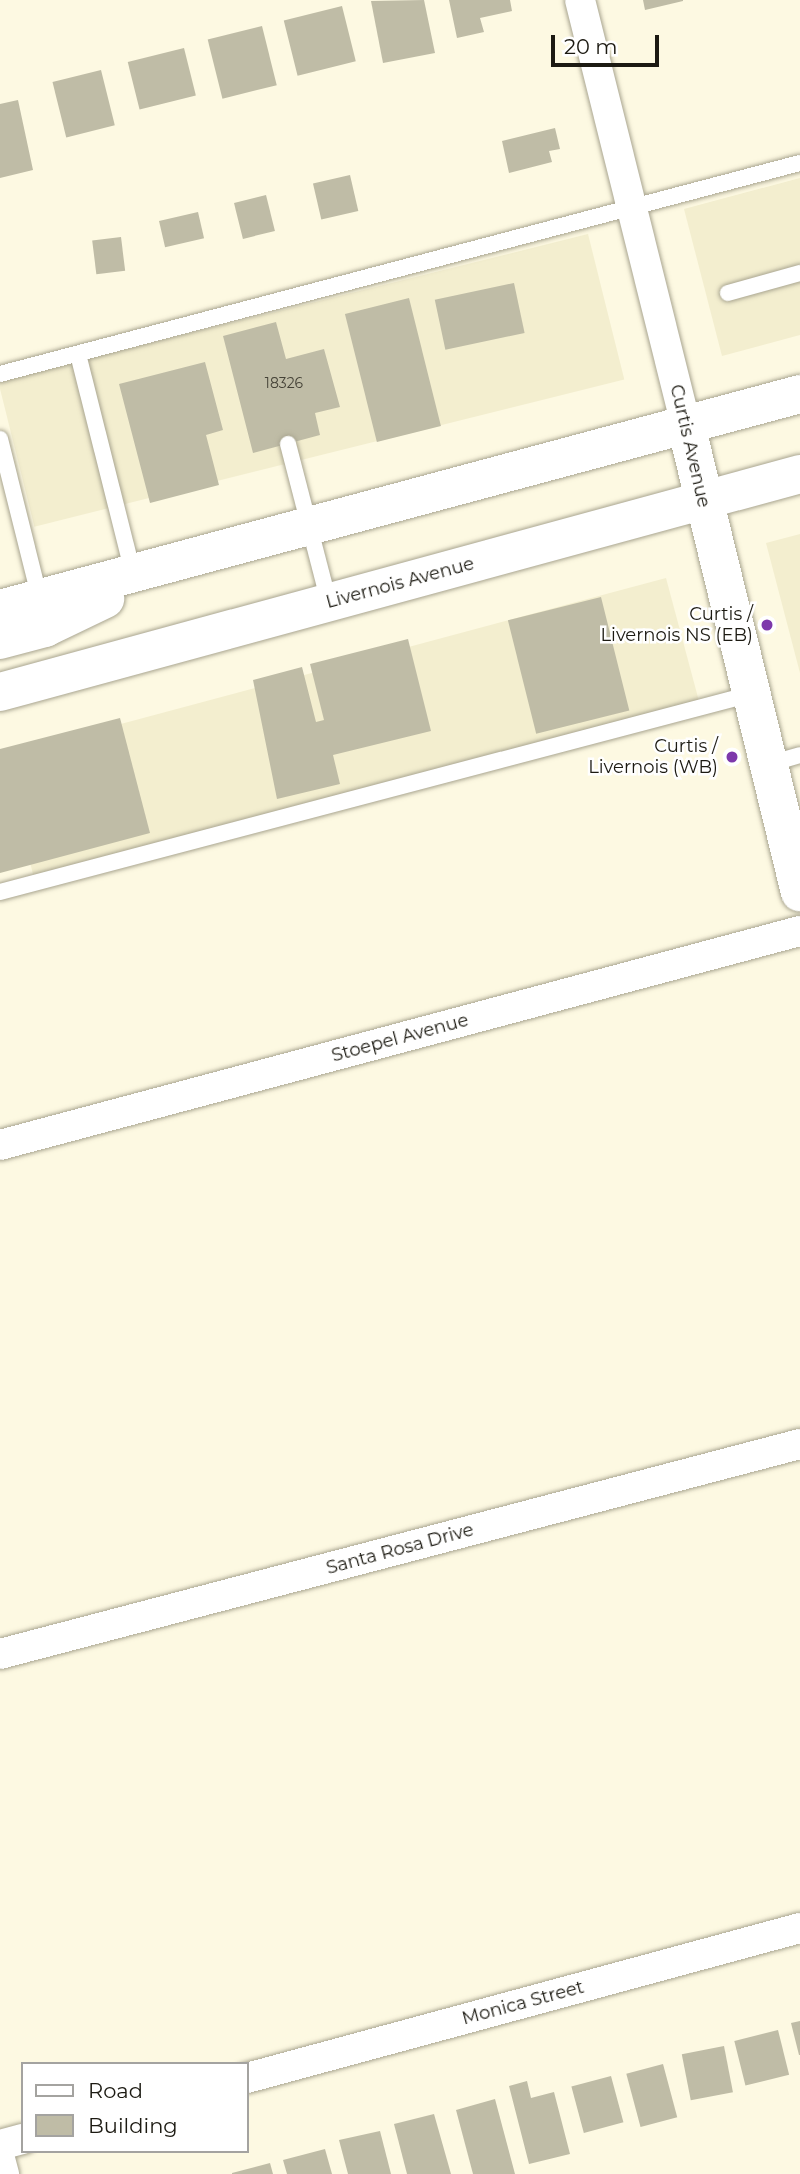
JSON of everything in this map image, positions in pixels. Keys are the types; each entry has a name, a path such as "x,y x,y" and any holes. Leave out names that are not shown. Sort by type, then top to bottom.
{"street":[{"name":"Curtis Avenue","path":"580,0 751,694 784,760 800,892"},
{"path":"0,609 800,394"},
{"name":"Livernois Avenue","path":"0,692 800,474"},
{"path":"0,640 45,628 188,559"},
{"name":"Stoepel Avenue","path":"0,1145 800,931"},
{"name":"Santa Rosa Drive","path":"0,1654 800,1444"},
{"name":"Monica Street","path":"248,2078 800,1928"},
{"path":"0,2145 21,2140"},
{"path":"0,2159 4,2174"}],"lane":[{"path":"0,374 800,163"},
{"path":"728,293 800,273"},
{"path":"78,354 133,573"},
{"path":"0,439 40,598"},
{"path":"288,444 329,602"},
{"path":"0,892 751,694"}],"shaded area":[{"path":"800,178 800,335 722,356 684,209"},
{"path":"588,234 624,380 34,527 0,381"},
{"path":"800,534 800,673 766,543"},
{"path":"666,578 699,700 34,878 1,756"}],"building":[{"path":"424,0 435,53 383,63 371,1"},
{"path":"449,0 510,0 512,11 480,18 484,32 457,38"},
{"path":"643,0 683,0 683,1 645,10"},
{"path":"342,6 356,61 298,76 284,21"},
{"path":"262,26 277,85 222,99 208,40"},
{"path":"184,48 196,96 140,110 128,62"},
{"path":"101,70 115,125 66,137 52,82"},
{"path":"18,100 33,170 0,178 0,104"},
{"path":"555,128 560,149 549,151 552,162 509,173 502,141"},
{"path":"350,175 358,211 321,220 313,184"},
{"path":"266,195 275,231 243,239 234,203"},
{"path":"198,212 204,238 165,247 159,221"},
{"path":"121,237 125,271 96,274 92,241"},
{"path":"514,283 525,333 445,350 435,300"},
{"path":"409,298 441,426 377,442 345,314"},
{"path":"276,322 286,359 324,349 340,407 315,413 320,435 253,453 223,336"},
{"path":"205,362 223,430 206,435 219,485 150,503 119,384"},
{"path":"601,597 629,711 536,734 508,620"},
{"path":"408,639 431,731 333,755 340,784 277,799 253,680 302,667 316,722 324,720 310,664"},
{"path":"120,718 150,833 0,873 0,749"},
{"path":"800,2021 800,2055 799,2055 791,2023"},
{"path":"778,2030 789,2075 745,2086 734,2041"},
{"path":"724,2046 733,2092 691,2100 682,2054"},
{"path":"663,2064 677,2117 641,2127 626,2074"},
{"path":"611,2076 623,2122 584,2133 571,2087"},
{"path":"527,2081 531,2098 554,2092 570,2154 529,2164 509,2086"},
{"path":"495,2099 515,2174 473,2174 456,2110"},
{"path":"434,2114 451,2174 407,2174 394,2124"},
{"path":"380,2131 391,2174 348,2174 339,2140"},
{"path":"325,2149 332,2174 287,2174 283,2160"},
{"path":"270,2163 273,2174 232,2174 232,2173"}],"place":[{"name":"Curtis / Livernois NS (EB)","path":"767,625"},
{"name":"Curtis / Livernois (WB)","path":"732,757"}]}
